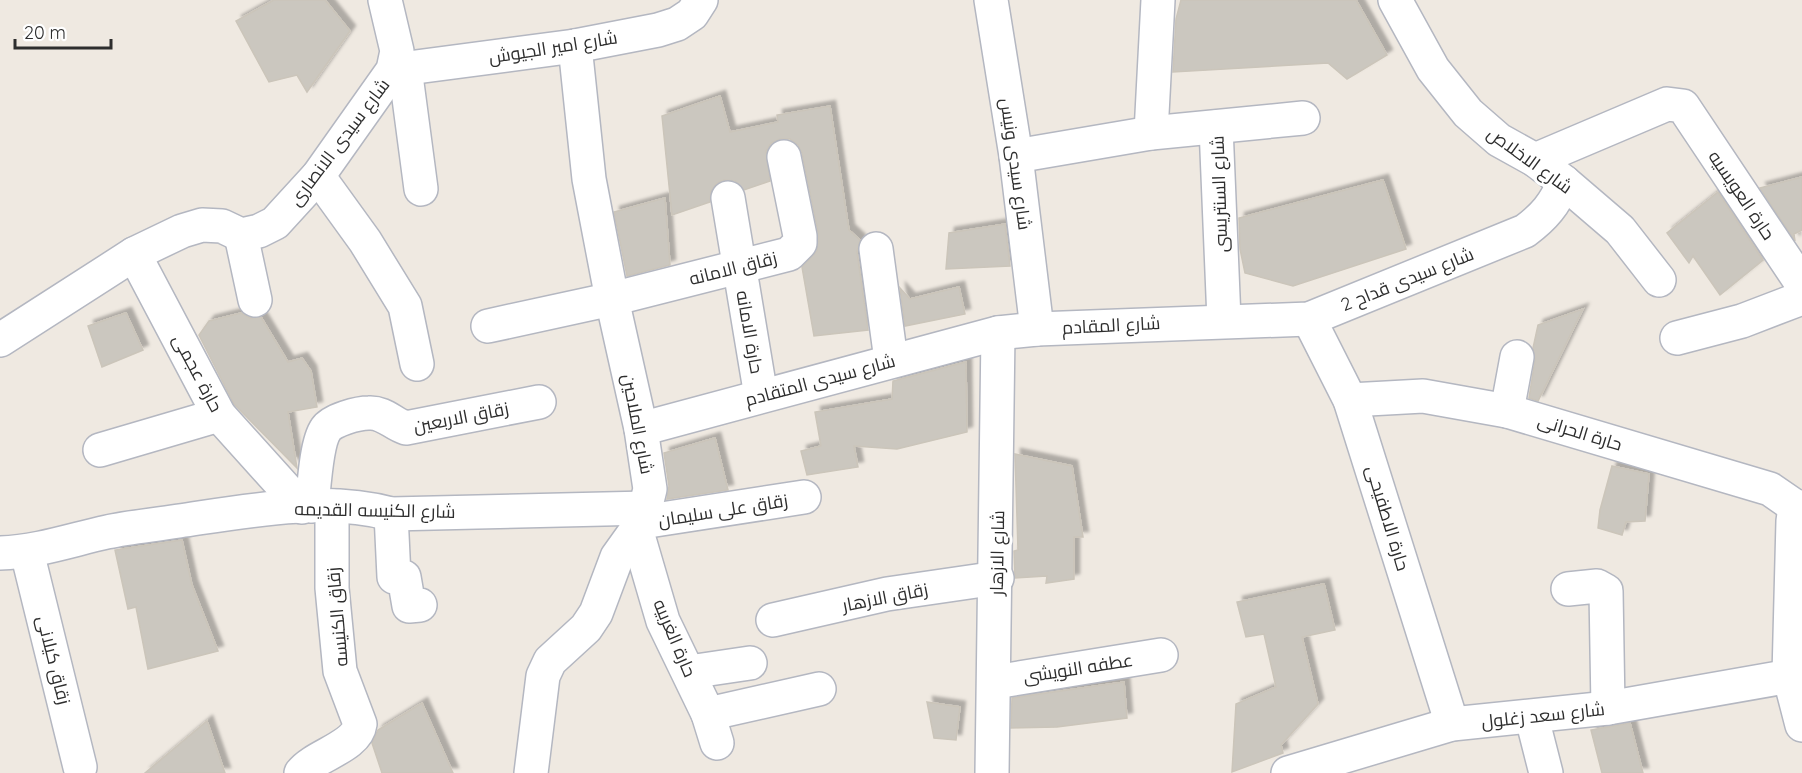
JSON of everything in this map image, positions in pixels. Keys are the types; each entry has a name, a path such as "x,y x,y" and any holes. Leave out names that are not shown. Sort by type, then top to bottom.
{"street":[{"name":"شارع سيدى الانصارى","path":"241,235 259,231 275,223 318,176 399,69 385,0"},
{"name":"شارع امير الجيوش","path":"399,69 575,46 676,24 692,14 701,0"},
{"name":"شارع سيدى ونيس","path":"991,0 1016,156 1037,328"},
{"path":"1151,133 1158,0"},
{"name":"شارع الاخلاص","path":"1395,0 1433,69 1468,113 1499,140 1535,160 1564,182 1620,230 1659,280"},
{"name":"شارع الملاحين","path":"575,46 589,179 612,299 641,429 650,489 642,520"},
{"path":"399,69 421,189"},
{"name":"حارة العويسيه","path":"1535,160 1667,105 1683,105 1802,284"},
{"path":"1216,126 1303,118"},
{"name":"شارع السنتريسى","path":"1016,156 1151,133 1216,126 1224,320"},
{"name":"زقاق الامانه","path":"488,326 612,299 789,254 800,243 800,236 783,157"},
{"path":"318,176 365,241 405,306 417,364"},
{"name":"شارع سيدى قداح 2","path":"1224,320 1308,319 1525,231 1543,218 1556,201 1564,182"},
{"name":"حارة الامانه","path":"728,198 761,396"},
{"path":"0,340 134,254 202,225 222,226 241,235 255,300"},
{"path":"876,249 891,360"},
{"name":"حارة عجمى","path":"134,254 219,415 315,507"},
{"path":"1677,338 1742,321 1802,298"},
{"name":"حارة الاطفيحى","path":"1308,319 1350,400 1452,724"},
{"name":"شارع المقادم","path":"998,333 1037,328 1224,320"},
{"name":"شارع سيدى المتقادم","path":"641,429 998,333"},
{"name":"شارع الازهار","path":"992,773 997,578 998,333"},
{"path":"1507,411 1517,357"},
{"name":"حارة الحرانى","path":"1350,400 1423,396 1507,411 1770,489 1800,508"},
{"name":"زقاق الاربعين","path":"315,507 322,439 328,427 333,423 368,412 382,415 396,425 406,428 538,402"},
{"path":"100,450 219,415"},
{"name":"زقاق على سليمان","path":"642,520 804,497"},
{"name":"شارع الكنيسه القديمه","path":"14,553 109,532 212,516 315,507 366,507 391,514 642,520"},
{"name":"زقاق الكنيسه","path":"301,773 308,765 355,738 360,724 340,671 332,588 315,507"},
{"path":"1800,508 1793,520 1795,675 1802,725"},
{"path":"391,514 394,575 397,578 404,577 409,606 420,605"},
{"path":"531,773 543,676 561,649 586,628 603,597 617,557 642,520"},
{"name":"حارة الغربيه","path":"642,520 663,621 689,672 713,729 819,689"},
{"name":"زقاق كيلانى","path":"14,553 80,767"},
{"name":"زقاق الازهار","path":"773,620 887,594 997,578"},
{"path":"1568,589 1597,586 1606,591 1608,708"},
{"name":"عطفه النويشى","path":"995,682 1161,655"},
{"path":"689,672 750,663"},
{"name":"شارع سعد زغلول","path":"1288,773 1452,724 1532,718 1608,708 1795,675"},
{"path":"1532,718 1546,773"}],"building":[{"path":"274,0 325,0 350,31 307,92 297,75 269,82 236,21"},
{"path":"1181,0 1356,0 1387,55 1347,79 1328,63 1173,72 1176,19"},
{"path":"720,96 730,132 778,122 777,115 830,106 849,230 860,240 857,252 868,330 814,336 802,267 817,251 818,232 802,153 798,145 790,139 780,139 771,143 766,151 770,181 744,190 735,181 724,180 717,183 711,191 710,202 672,215 662,116"},
{"path":"1802,177 1802,230 1794,234 1795,241 1760,188"},
{"path":"1383,180 1406,249 1293,286 1245,273 1240,249 1239,218"},
{"path":"1718,192 1763,260 1720,295 1693,256 1689,263 1667,233"},
{"path":"665,198 670,265 627,276 614,212"},
{"path":"1005,224 1010,266 946,269 949,233"},
{"path":"959,287 965,314 905,326 900,288 910,299"},
{"path":"1583,309 1538,401 1529,398 1535,360 1533,348 1538,325"},
{"path":"126,313 143,350 102,367 88,326"},
{"path":"241,313 250,318 261,317 288,362 302,358 311,371 317,407 288,412 297,468 234,404 199,335 209,321"},
{"path":"966,362 967,432 897,449 854,446 858,467 807,475 801,451 821,446 815,412 892,399 893,381"},
{"path":"715,438 728,490 667,499 669,486 664,453"},
{"path":"1015,454 1072,466 1083,537 1074,537 1074,579 1046,583 1047,576 1015,578 1014,551 1018,550"},
{"path":"1612,466 1649,474 1645,521 1626,522 1622,535 1598,528 1600,510"},
{"path":"182,540 192,585 218,651 148,669 136,607 128,609 115,550"},
{"path":"1324,584 1335,630 1302,637 1318,704 1281,745 1283,753 1232,772 1236,704 1276,687 1264,634 1246,637 1237,602"},
{"path":"1124,682 1127,718 1057,727 1011,728 1012,698"},
{"path":"927,702 960,707 956,740 934,738"},
{"path":"422,703 453,773 382,773 372,743 378,730"},
{"path":"207,721 225,773 145,773"},
{"path":"1630,723 1643,773 1602,773 1591,730"}]}
